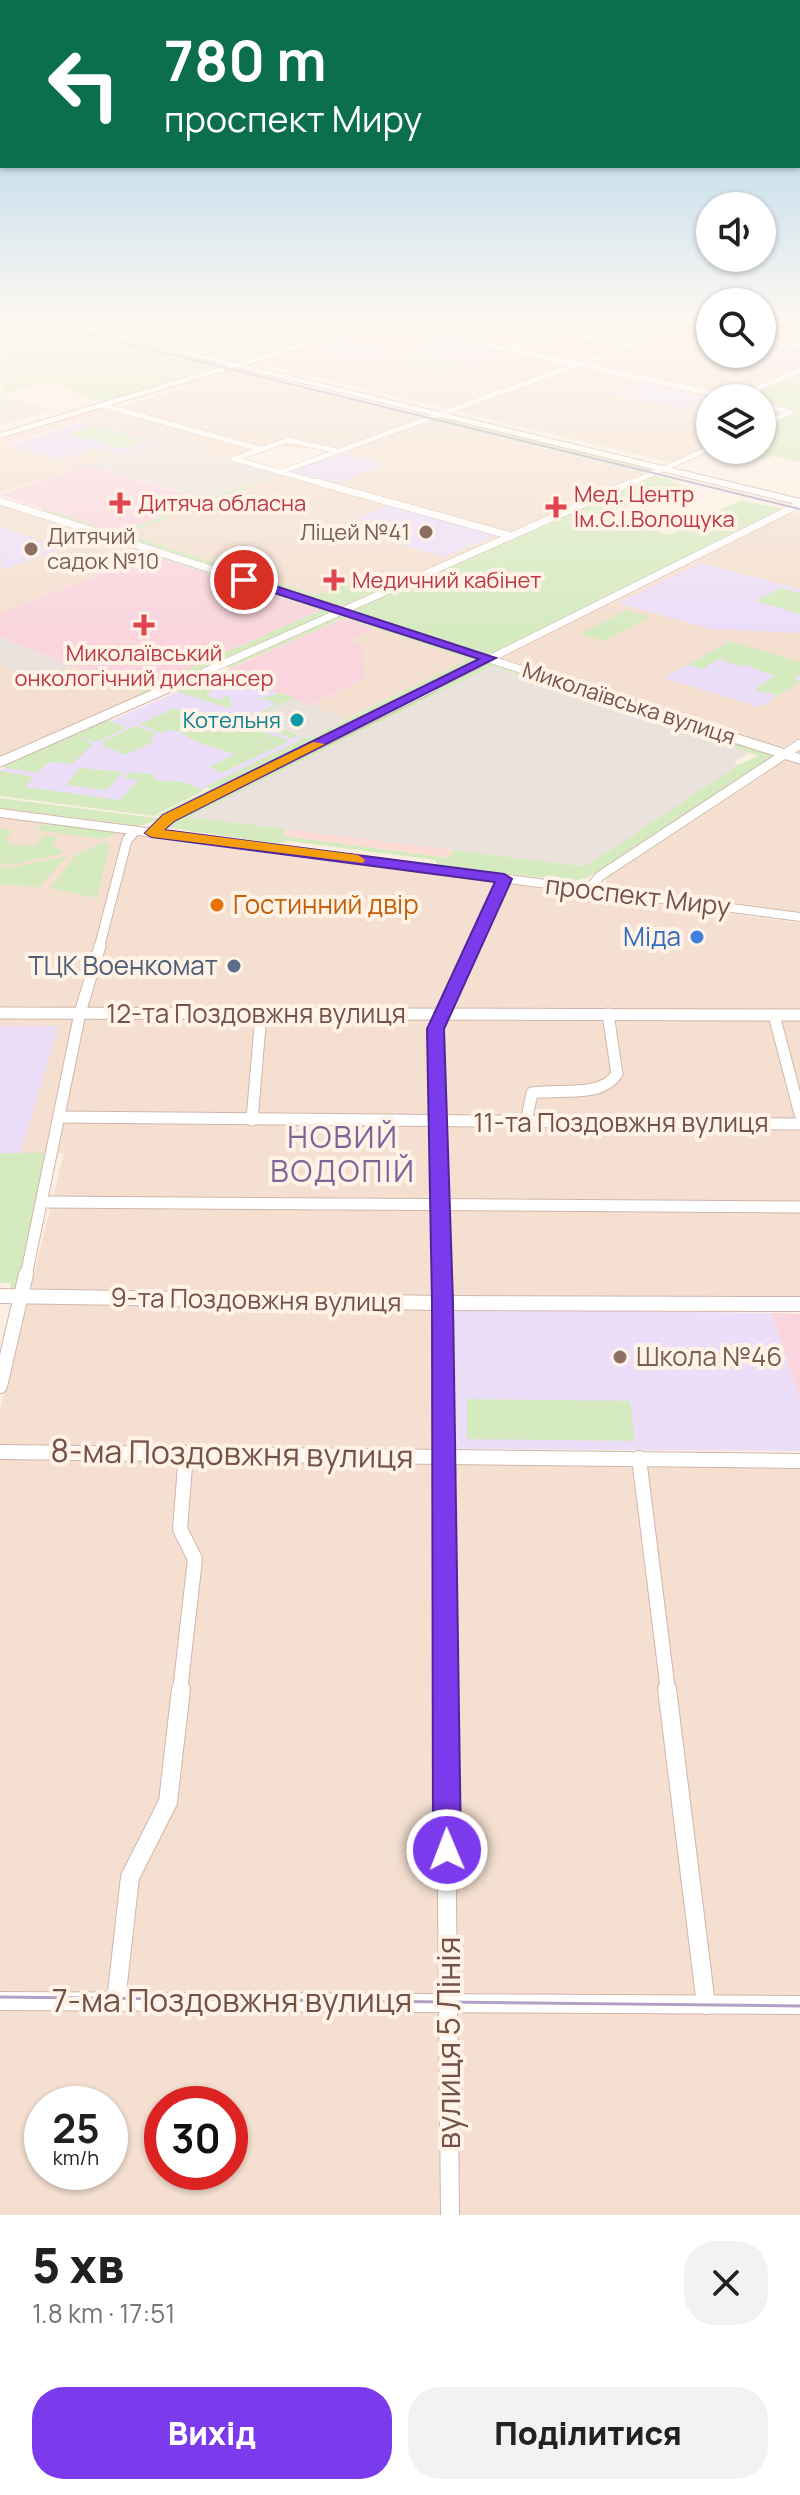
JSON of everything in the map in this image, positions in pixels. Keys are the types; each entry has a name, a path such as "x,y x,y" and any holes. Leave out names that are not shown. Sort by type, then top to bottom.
{"main road":[{"path":"0,436 38,424"},
{"path":"479,424 800,503"},
{"name":"проспект Миру","path":"0,813 800,917"}],"street":[{"path":"172,424 260,449"},
{"path":"281,472 414,424"},
{"path":"338,452 292,440 234,459 512,536"},
{"path":"0,762 696,454"},
{"name":"Миколаївська вулиця","path":"0,501 800,759"},
{"path":"152,833 169,818 800,503"},
{"path":"589,889 600,876 800,744"},
{"path":"0,1386 43,1202 80,1013 115,895 127,840 135,831"},
{"name":"вулиця 5 Лінія","path":"450,2215 442,1303 435,1029 504,879"},
{"name":"12-та Поздовжня вулиця","path":"0,1013 800,1015"},
{"path":"252,1120 261,1014"},
{"path":"526,1122 532,1093 597,1088 615,1080 617,1074 608,1014"},
{"path":"774,1015 800,1114"},
{"name":"11-та Поздовжня вулиця","path":"59,1117 800,1124"},
{"path":"43,1202 800,1207"},
{"name":"9-та Поздовжня вулиця","path":"0,1296 442,1303 800,1304"},
{"name":"8-ма Поздовжня вулиця","path":"0,1452 800,1461"},
{"path":"116,2001 130,1877 168,1802 195,1559 180,1529 186,1453"},
{"path":"639,1458 706,2005"},
{"name":"7-ма Поздовжня вулиця","path":"0,2001 800,2005"}],"shaded area":[{"path":"50,424 69,424 0,446 0,440"},
{"path":"76,424 93,424 158,442 121,454 98,447 61,460 6,446"},
{"path":"93,424 168,424 258,449 230,459 194,453 192,446 202,442 177,436 158,442"},
{"path":"178,424 410,424 341,450 257,446"},
{"path":"416,424 446,424 646,474 510,534 287,472"},
{"path":"511,424 696,424 696,453 673,463"},
{"path":"177,436 204,443 194,446 204,450 196,454 228,458 278,473 206,500 87,465"},
{"path":"6,446 61,460 98,447 121,454 0,493 0,448"},
{"path":"342,453 384,464 333,484 291,472"},
{"name":"Дитяча обласна","path":"87,465 206,500 117,533 0,495"},
{"path":"281,474 504,535 381,591 349,582 316,595 124,534"},
{"path":"0,502 156,553 0,613"},
{"name":"Ліцей №41","path":"391,505 497,534 444,557 338,526"},
{"path":"791,512 800,514 800,737 779,750 499,658"},
{"name":"Дитячий садок №10","path":"0,527 63,548 1,570"},
{"name":"Миколаївський онкологічний диспансер","path":"151,555 322,610 138,691 0,637 0,613"},
{"path":"700,563 800,589 800,633 710,629 618,603"},
{"path":"344,618 374,628 348,641 368,648 362,653 366,678 310,705 222,672"},
{"path":"374,628 470,659 347,719 310,705 366,678 362,653 367,648 347,641"},
{"path":"0,637 74,666 65,670 52,669 32,677 0,664"},
{"path":"729,641 800,662 800,682 759,707 664,678"},
{"path":"0,664 32,677 52,669 65,670 74,666 146,694 0,758"},
{"path":"493,666 750,752 733,763 738,765 594,861 580,866 187,817"},
{"path":"222,672 294,698 252,718 308,739 156,812 0,793 0,770"},
{"path":"294,698 347,719 308,739 251,718"},
{"path":"800,751 800,912 612,887 607,883 605,879"},
{"path":"0,817 498,883 430,1022 437,1295 442,2215 0,2215 0,1410 64,1153 0,1153"},
{"path":"286,829 453,850 449,858 282,836"},
{"path":"506,884 800,923 800,1300 446,1298 441,1030"},
{"path":"0,1026 58,1026 21,1153 0,1153"},
{"name":"Школа №46","path":"460,1309 772,1313 800,1400 800,1451 455,1449 454,1313"},
{"path":"772,1313 800,1314 800,1400"},
{"path":"451,1462 800,1467 800,2215 458,2215 448,1466"}],"green space":[{"path":"446,424 469,424 654,470 646,473"},
{"path":"776,424 800,424 800,462 776,456"},
{"path":"92,426 147,441 124,449 69,434"},
{"path":"281,474 126,534 316,595 349,582 381,591 347,606 336,606 40,511 45,509 117,533"},
{"path":"653,475 672,480 661,486 671,482 687,486 652,490 647,492 662,496 601,517 669,535 741,500 782,509 490,655 350,611"},
{"path":"156,553 332,612 146,694 138,691 321,610 151,555"},
{"path":"781,588 800,593 800,614 755,601"},
{"path":"626,610 650,617 604,641 580,634"},
{"path":"343,614 479,658 164,817 156,816 211,789 205,787 302,739 298,736 293,739 244,720 276,704 265,699 253,700 281,693 294,698 252,718 308,739 469,659 344,618 230,668 225,665"},
{"path":"730,641 800,662 800,675 795,678 800,682 773,698 775,694 754,690 774,676 748,666 756,660 744,667 721,660 728,654 702,669 688,665"},
{"path":"491,662 644,713 639,715 493,666 189,817 286,829 283,836 449,858 453,850 580,866 594,861 738,765 759,756 646,718 652,714 779,756 589,877 573,881 438,866 435,860 288,841 278,844 164,827 175,818"},
{"path":"221,669 108,720 126,728 95,742 76,736 93,744 72,764 49,762 37,773 1,767"},
{"path":"222,672 277,692 220,676 205,682 217,688 205,695 219,700 229,695 232,706 228,708 176,691"},
{"path":"175,708 204,720 177,732 170,729 161,733 139,724"},
{"path":"207,721 212,723 206,727 219,732 243,722 248,723 239,729 245,732 253,728 272,735 244,750 274,735 289,741 222,773 209,767 235,754 199,743 180,733"},
{"path":"136,726 157,734 149,738 155,741 125,755 102,745 104,740"},
{"path":"80,768 123,772 106,790 66,785"},
{"path":"0,771 34,777 25,787 120,800 138,780 124,778 129,772 152,774 157,781 179,781 205,790 153,816 0,796"},
{"path":"0,798 161,818 141,826 0,808"},
{"path":"55,824 117,833 103,839 37,830 41,825"},
{"path":"0,829 13,831 5,840 16,846 35,845 45,835 56,837 53,844 64,853 6,866 0,861"},
{"path":"101,843 110,844 97,898 50,888 76,855"},
{"path":"67,856 39,887 0,884 0,866 3,869"},
{"path":"0,1153 50,1153 15,1291 10,1290 11,1283 0,1283"},
{"path":"467,1399 630,1401 635,1441 467,1439"}],"tram line":[{"path":"455,424 800,509"},
{"path":"0,1997 800,2006"}],"slow traffic":[{"path":"318,744 169,818 152,833 358,860"}],"place":[{"name":"Дитяча обласна","path":"120,503"},
{"name":"Мед. Центр Ім.С.І.Волощука","path":"556,507"},
{"name":"Ліцей №41","path":"426,532"},
{"name":"Дитячий садок №10","path":"31,549"},
{"name":"Медичний кабінет","path":"334,580"},
{"name":"Миколаївський онкологічний диспансер","path":"144,625"},
{"name":"Котельня","path":"297,720"},
{"name":"Гостинний двір","path":"217,905"},
{"name":"Міда","path":"697,937"},
{"name":"ТЦК Военкомат","path":"234,966"},
{"name":"Школа №46","path":"620,1357"}],"district":[{"name":"НОВИЙ ВОДОПІЙ","path":"343,1155"}],"route":[{"path":"244,580 490,658 169,818 152,833 504,879 435,1029 442,1303 447,1850"}]}
